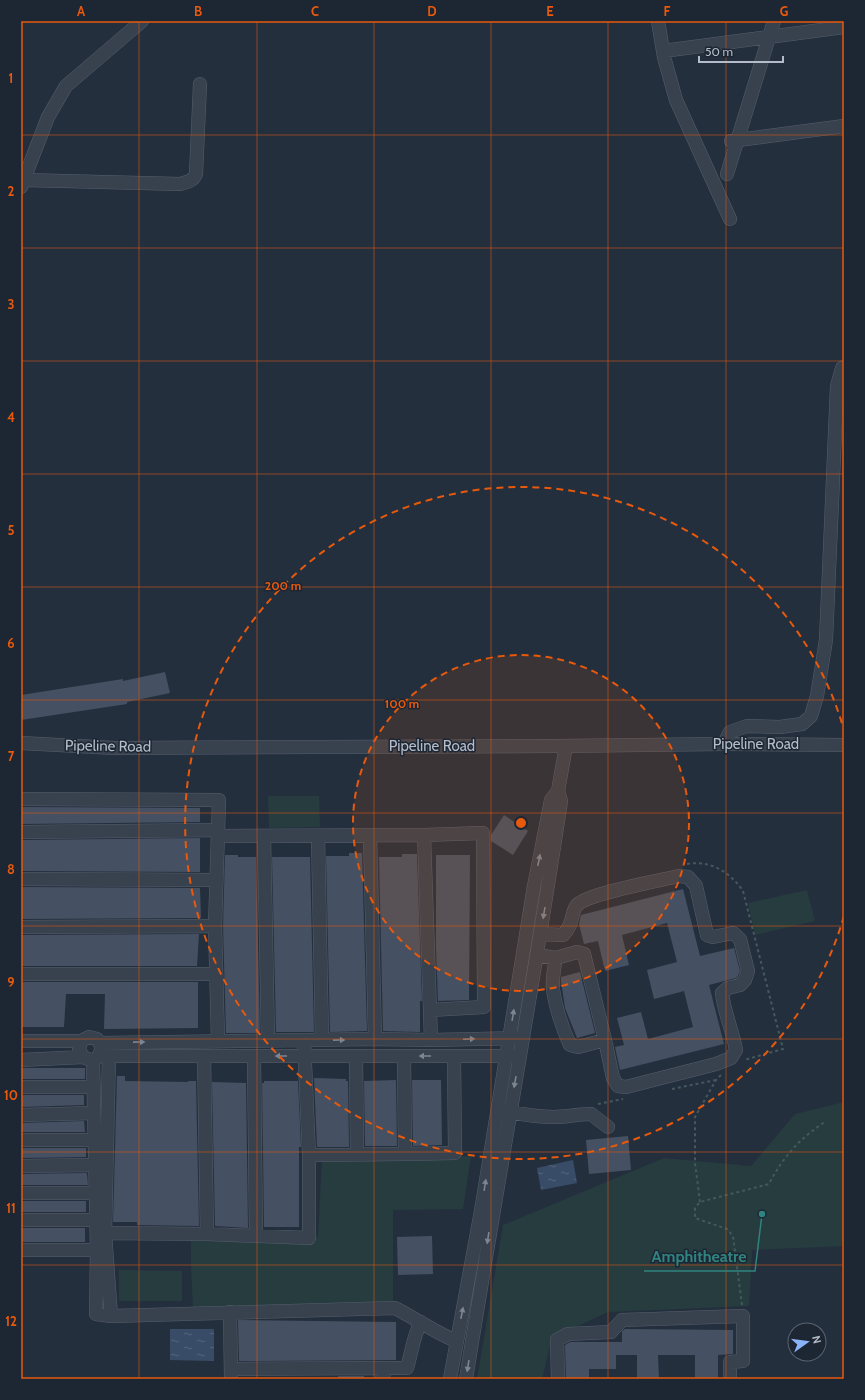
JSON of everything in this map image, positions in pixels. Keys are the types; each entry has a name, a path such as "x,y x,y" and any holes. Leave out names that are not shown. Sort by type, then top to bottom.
{"street":[{"path":"142,21 66,86 48,117 22,183 180,184 188,182 193,179 196,174 200,84"},
{"path":"658,21 663,51 676,100 730,219"},
{"path":"727,174 734,141 774,21"},
{"path":"663,51 844,27"},
{"path":"734,141 844,126"},
{"path":"724,744 730,732 747,726 780,727 802,724 811,716 817,696 826,640 837,386 842,368 844,367"},
{"name":"Pipeline Road","path":"21,743 114,748 724,744 844,745"},
{"path":"450,1379 481,1211 504,1111 519,1056 548,888 561,801 558,791 566,746"},
{"path":"466,1379 504,1111 506,1056 534,886 551,800 558,791"},
{"path":"21,799 219,800 215,926 215,974 218,1041"},
{"path":"21,832 218,833 264,836 483,833 484,1007 430,1010"},
{"path":"370,835 375,1039"},
{"path":"424,835 431,1040"},
{"path":"264,836 268,1041"},
{"path":"318,836 322,1040"},
{"path":"537,955 556,958 577,952 584,954 613,1078 618,1086 626,1087 716,1064 731,1058 736,1050 723,1007 722,993 728,988 740,985 745,980 748,971 740,939 733,933 713,937 707,935 696,886 688,877 679,876 610,892 584,900 576,906 569,930 563,935 540,934"},
{"path":"21,879 216,880"},
{"path":"534,886 548,888"},
{"path":"21,927 215,926"},
{"path":"556,958 553,973 553,989 564,1034 570,1046 578,1047 605,1040"},
{"path":"21,974 215,974"},
{"path":"21,1040 81,1041 85,1038 94,1037 97,1055 105,1233 111,1316"},
{"path":"21,1060 97,1055 218,1041 522,1038"},
{"path":"105,1233 207,1234 309,1238 309,1155 304,1040"},
{"path":"81,1041 79,1050 80,1054 97,1055 519,1056"},
{"path":"97,1055 94,1086 97,1250 96,1314 111,1316 395,1308 421,1322 435,1332 456,1341"},
{"path":"204,1056 207,1234"},
{"path":"254,1056 256,1236"},
{"path":"356,1056 357,1154"},
{"path":"404,1056 405,1154"},
{"path":"309,1155 455,1153 454,1056"},
{"path":"21,1087 94,1086"},
{"path":"504,1111 529,1116 556,1117 591,1114 608,1127"},
{"path":"21,1115 94,1114"},
{"path":"21,1140 95,1140"},
{"path":"21,1166 95,1166"},
{"path":"21,1193 96,1193"},
{"path":"21,1220 96,1220"},
{"path":"21,1250 97,1250"},
{"path":"230,1312 231,1374 384,1373 406,1368 411,1353 414,1335 421,1322"},
{"path":"558,1379 557,1340 568,1334 611,1332 622,1320 629,1319 743,1316 743,1361 730,1362 730,1379"}],"path":[{"path":"700,1202 695,1163 695,1118 716,1080"},
{"path":"743,1316 733,1236 727,1228 695,1218 695,1208 700,1202 769,1184 780,1165 795,1146 804,1137 825,1122"}],"green space":[{"path":"268,796 319,796 320,827 269,828"},
{"path":"807,890 815,921 755,935 748,903"},
{"path":"844,1102 844,1246 752,1250 749,1306 608,1312 552,1338 542,1379 477,1379 503,1225 664,1158 751,1166 795,1114"},
{"path":"471,1156 463,1209 393,1210 393,1304 193,1307 191,1237 318,1237 322,1160"},
{"path":"119,1270 182,1271 182,1301 119,1301"}],"water":[{"path":"573,1160 577,1183 541,1190 537,1168"},
{"path":"170,1329 214,1329 214,1361 170,1360"}],"building":[{"path":"165,672 170,693 127,702 127,704 21,720 21,695 123,679 123,681"},
{"path":"21,807 200,808 200,822 21,824"},
{"path":"504,815 528,831 513,855 491,841 491,835"},
{"path":"200,838 200,872 21,871 21,840"},
{"path":"349,853 362,853 367,1031 330,1032 326,856 349,856"},
{"path":"402,854 417,854 422,1001 420,1001 420,1032 383,1031 379,857 402,857"},
{"path":"225,855 256,857 260,1033 226,1033 223,926"},
{"path":"436,855 470,855 469,1000 438,1001 436,947"},
{"path":"272,857 310,857 314,1032 276,1032"},
{"path":"21,887 200,888 201,918 21,919"},
{"path":"683,889 700,956 734,948 740,971 738,976 736,978 709,985 724,1044 620,1070 615,1047 624,1045 617,1018 641,1012 648,1039 693,1027 684,991 654,999 647,970 677,962 667,923 622,935 629,965 605,971 598,941 584,944 579,924 581,915"},
{"path":"199,934 197,966 21,966 21,935"},
{"path":"580,972 595,1033 577,1038 565,1008 561,977"},
{"path":"21,982 198,982 198,1028 104,1029 105,994 66,994 64,1027 21,1027"},
{"path":"21,1068 85,1068 85,1079 21,1079"},
{"path":"117,1076 125,1076 125,1081 196,1081 199,1226 137,1225 137,1222 113,1222"},
{"path":"314,1078 346,1079 346,1081 348,1081 349,1147 317,1147"},
{"path":"396,1080 397,1146 365,1146 364,1081"},
{"path":"412,1080 441,1080 442,1145 413,1146"},
{"path":"264,1081 298,1081 301,1147 299,1147 299,1227 264,1227 262,1083 264,1083"},
{"path":"212,1082 246,1083 248,1228 215,1226"},
{"path":"21,1095 84,1095 84,1105 21,1107"},
{"path":"84,1121 85,1132 21,1132 21,1123"},
{"path":"628,1136 631,1170 589,1174 586,1140"},
{"path":"21,1148 86,1148 86,1157 21,1158"},
{"path":"86,1173 88,1185 21,1185 21,1174"},
{"path":"21,1201 86,1201 86,1212 21,1212"},
{"path":"21,1228 85,1228 85,1242 21,1242"},
{"path":"432,1236 433,1274 398,1275 397,1237"},
{"path":"238,1320 396,1322 396,1360 239,1361"},
{"path":"625,1329 733,1330 733,1354 718,1355 718,1379 695,1379 695,1355 658,1355 659,1379 637,1379 637,1355 616,1355 616,1369 589,1369 589,1379 566,1379 565,1345 570,1342 622,1342 622,1331"},
{"path":"338,1376 364,1376 364,1379 338,1379"}],"place":[{"name":"Amphitheatre","path":"762,1214"}]}
